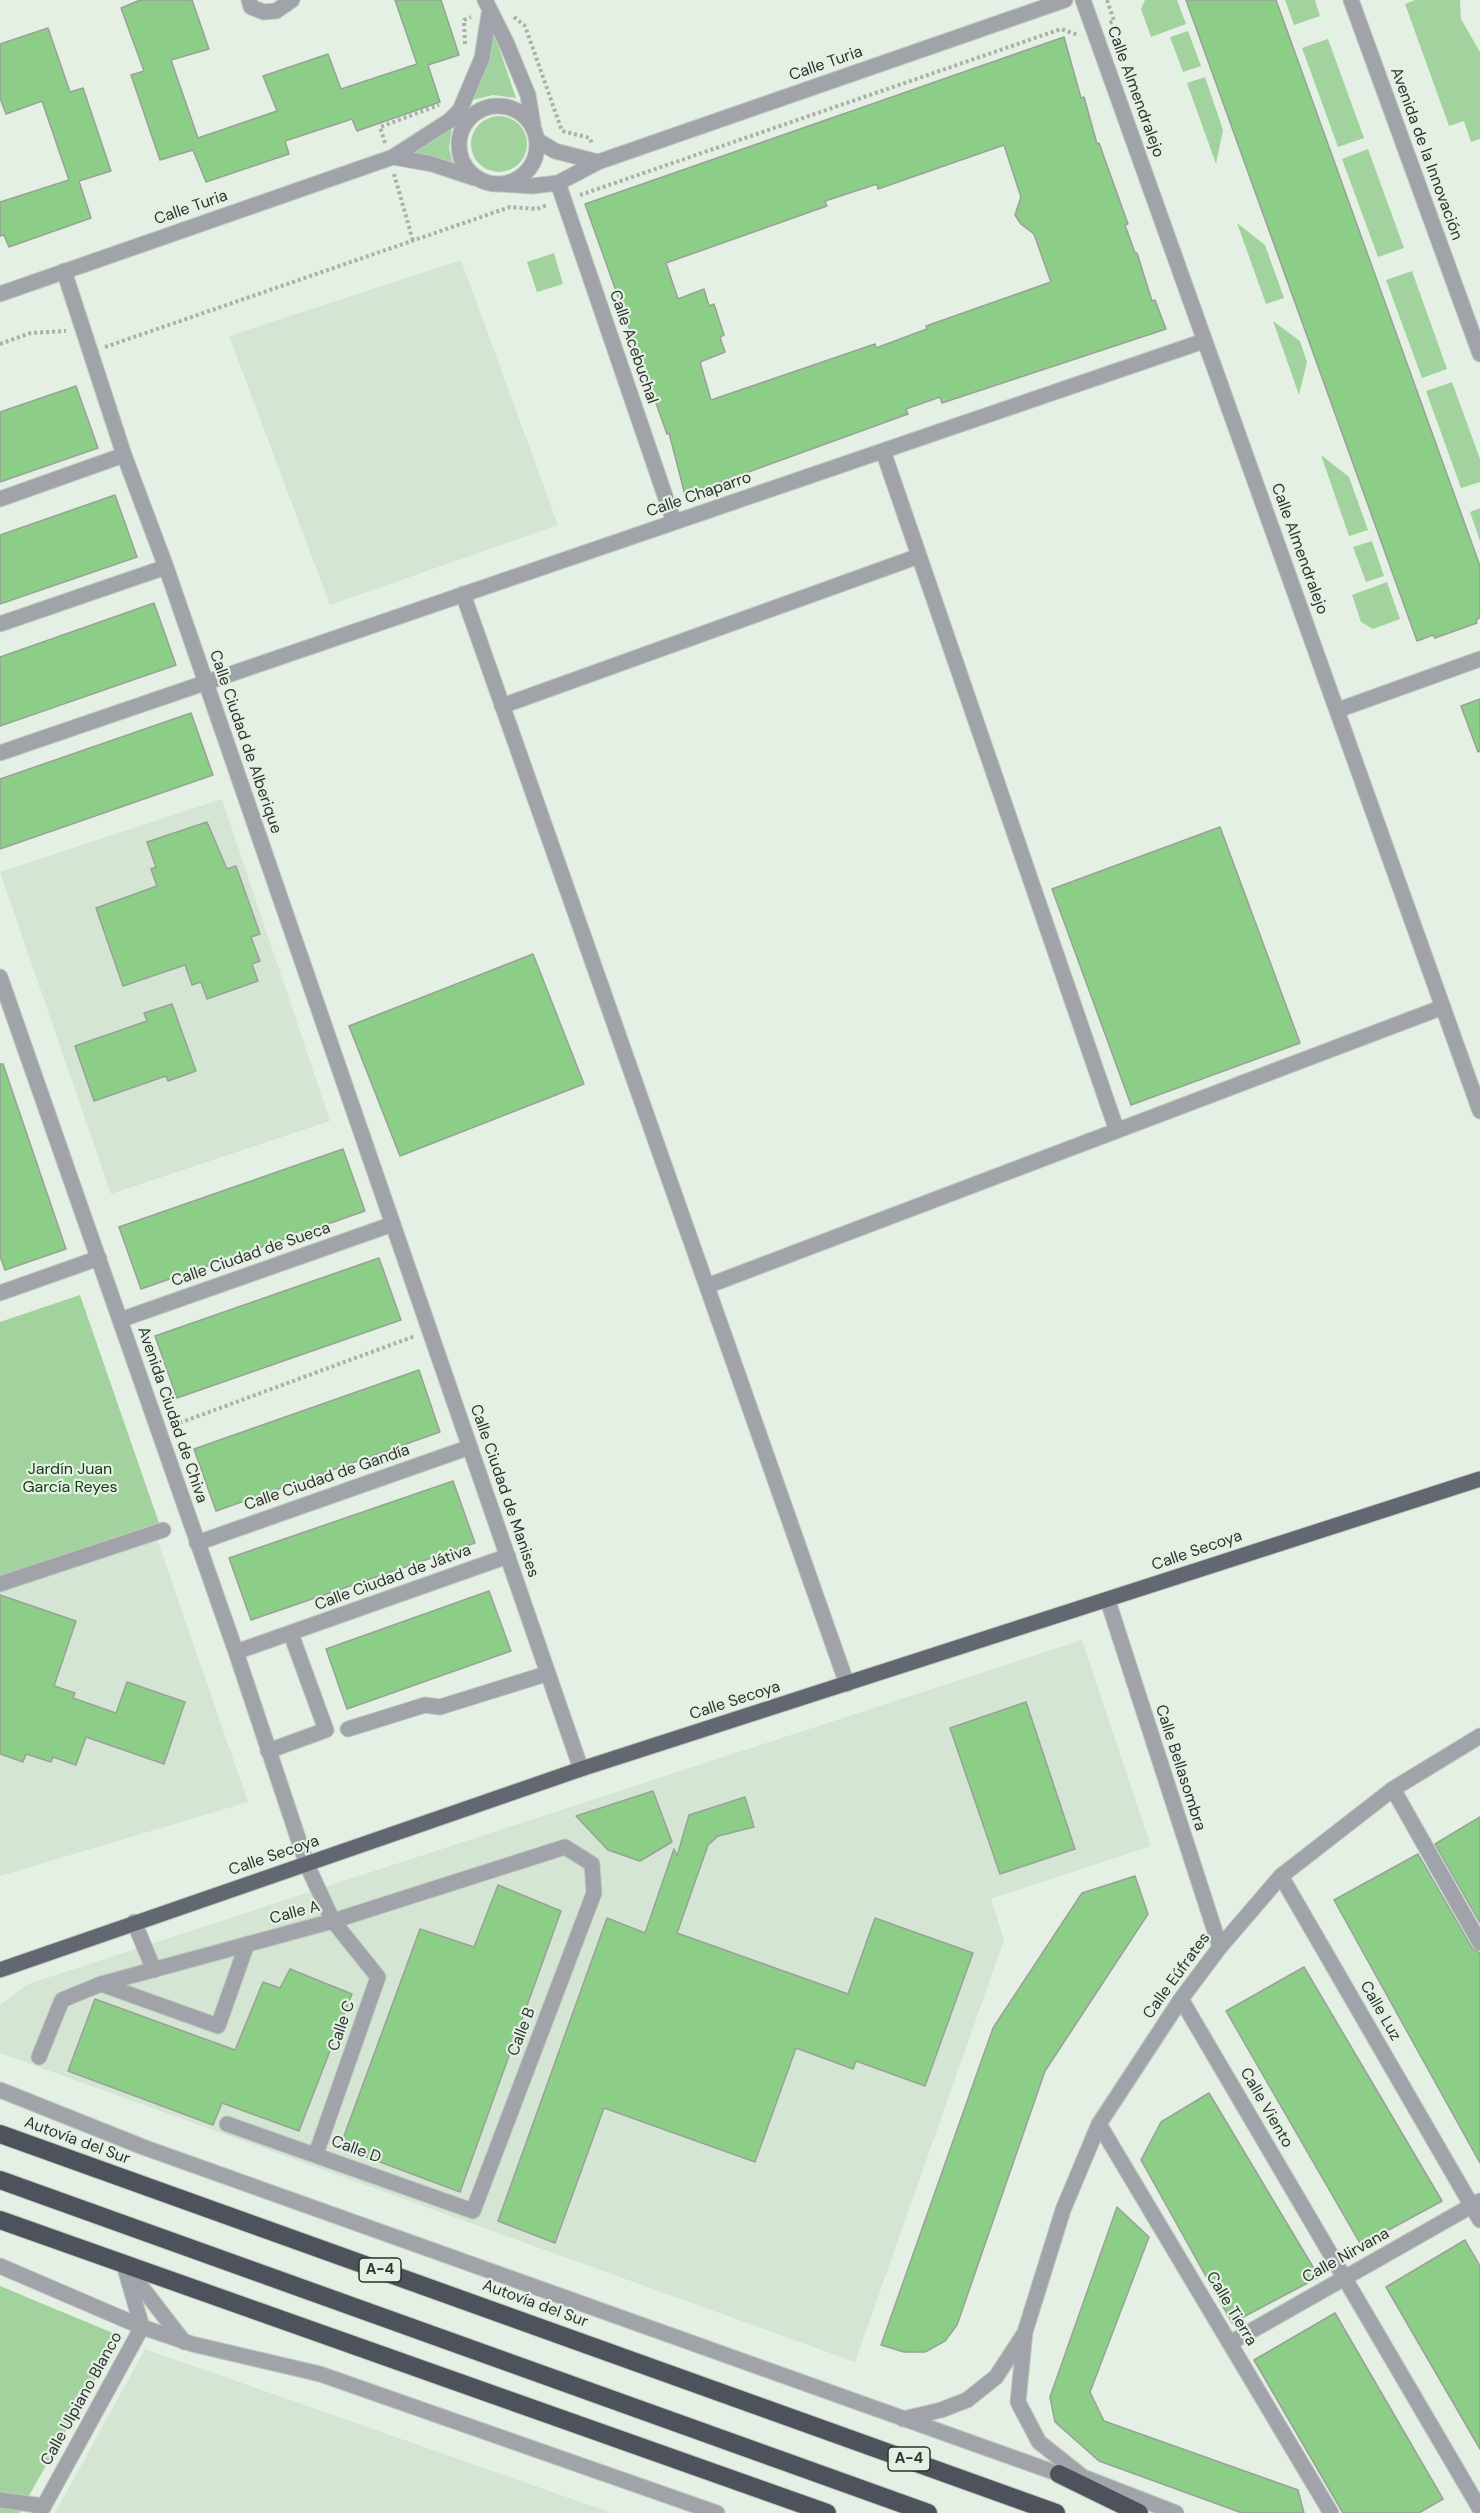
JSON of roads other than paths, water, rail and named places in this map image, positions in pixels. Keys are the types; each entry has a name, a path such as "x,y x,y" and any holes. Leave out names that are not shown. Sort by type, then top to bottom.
{"highway":[{"name":"Autovía del Sur","path":"0,2134 1056,2513"},
{"name":"A-4","path":"0,2180 928,2513"},
{"path":"0,2220 827,2513"},
{"path":"1059,2474 1139,2513"}],"main road":[{"name":"Calle Secoya","path":"1,1969 581,1769 1108,1601 1480,1479"}],"street":[{"path":"249,0 251,7 264,12 276,11 292,0"},
{"name":"Calle Turia","path":"393,157 432,164 495,183 532,186 558,183 598,162 1065,0"},
{"name":"Calle Almendralejo","path":"1083,0 1480,1111"},
{"name":"Avenida de la Innovación","path":"1351,0 1480,354"},
{"path":"487,7 506,42 528,95 536,154 531,167 521,177 495,183 475,176 465,165 459,144 462,129 462,105 482,58 487,7"},
{"path":"462,105 480,110"},
{"name":"Calle Turia","path":"0,294 393,157 449,122 462,105"},
{"path":"462,129 469,118 480,110 495,105 511,107 525,116 535,135 555,151 598,162"},
{"name":"Calle Acebuchal","path":"558,183 674,522"},
{"name":"Calle Ciudad de Alberique","path":"64,271 124,455 166,567 393,1224"},
{"name":"Calle Chaparro","path":"0,753 1204,341"},
{"path":"883,451 1117,1131"},
{"path":"0,499 124,455"},
{"path":"502,706 919,556"},
{"path":"0,624 166,567"},
{"path":"463,594 847,1684"},
{"path":"1338,710 1480,659"},
{"name":"Avenida Ciudad de Chiva","path":"0,977 236,1652 307,1865 333,1921"},
{"path":"707,1286 1443,1007"},
{"name":"Calle Ciudad de Sueca","path":"120,1320 393,1224"},
{"name":"Calle Ciudad de Manises","path":"393,1224 508,1556 546,1674 581,1769"},
{"path":"0,1293 99,1258"},
{"name":"Calle Ciudad de Gandía","path":"197,1543 470,1447"},
{"path":"0,1584 163,1530"},
{"name":"Calle Ciudad de Játiva","path":"236,1652 508,1556"},
{"name":"Calle Bellasombra","path":"1108,1601 1220,1947"},
{"path":"268,1751 326,1730 291,1634"},
{"path":"348,1729 425,1705 440,1707 546,1674"},
{"name":"Calle Eúfrates","path":"1025,2332 1062,2210 1099,2124 1181,1999 1220,1947 1281,1876 1393,1789 1480,1737"},
{"path":"1393,1789 1480,1942"},
{"name":"Calle A","path":"39,2057 62,2000 101,1984 333,1921 565,1847 592,1864"},
{"name":"Calle B","path":"473,2211 594,1893 592,1864"},
{"name":"Calle Luz","path":"1281,1876 1448,2165 1476,2204 1480,2220"},
{"name":"Calle C","path":"316,2154 378,1977 333,1921"},
{"path":"134,1923 154,1970"},
{"path":"101,1984 218,2026 247,1944"},
{"name":"Calle Viento","path":"1181,1999 1480,2509"},
{"path":"0,2090 143,2147 1059,2474 1083,2477 1176,2513"},
{"name":"Calle D","path":"226,2124 473,2211"},
{"name":"Calle Tierra","path":"1099,2124 1331,2513"},
{"name":"Calle Nirvana","path":"1230,2343 1476,2204"},
{"path":"124,2265 184,2342"},
{"name":"Calle Ulpiano Blanco","path":"41,2510 142,2327 124,2265"},
{"path":"0,2266 142,2327 184,2342 320,2374 717,2513"},
{"path":"903,2419 941,2410 967,2400 996,2377 1025,2332"},
{"path":"1025,2332 1018,2402 1039,2442 1083,2477"},
{"path":"0,2500 41,2510"},
{"path":"1473,2513 1480,2509"}],"park label":[{"name":"Jardín Juan García Reyes","path":"70,1479"}]}
